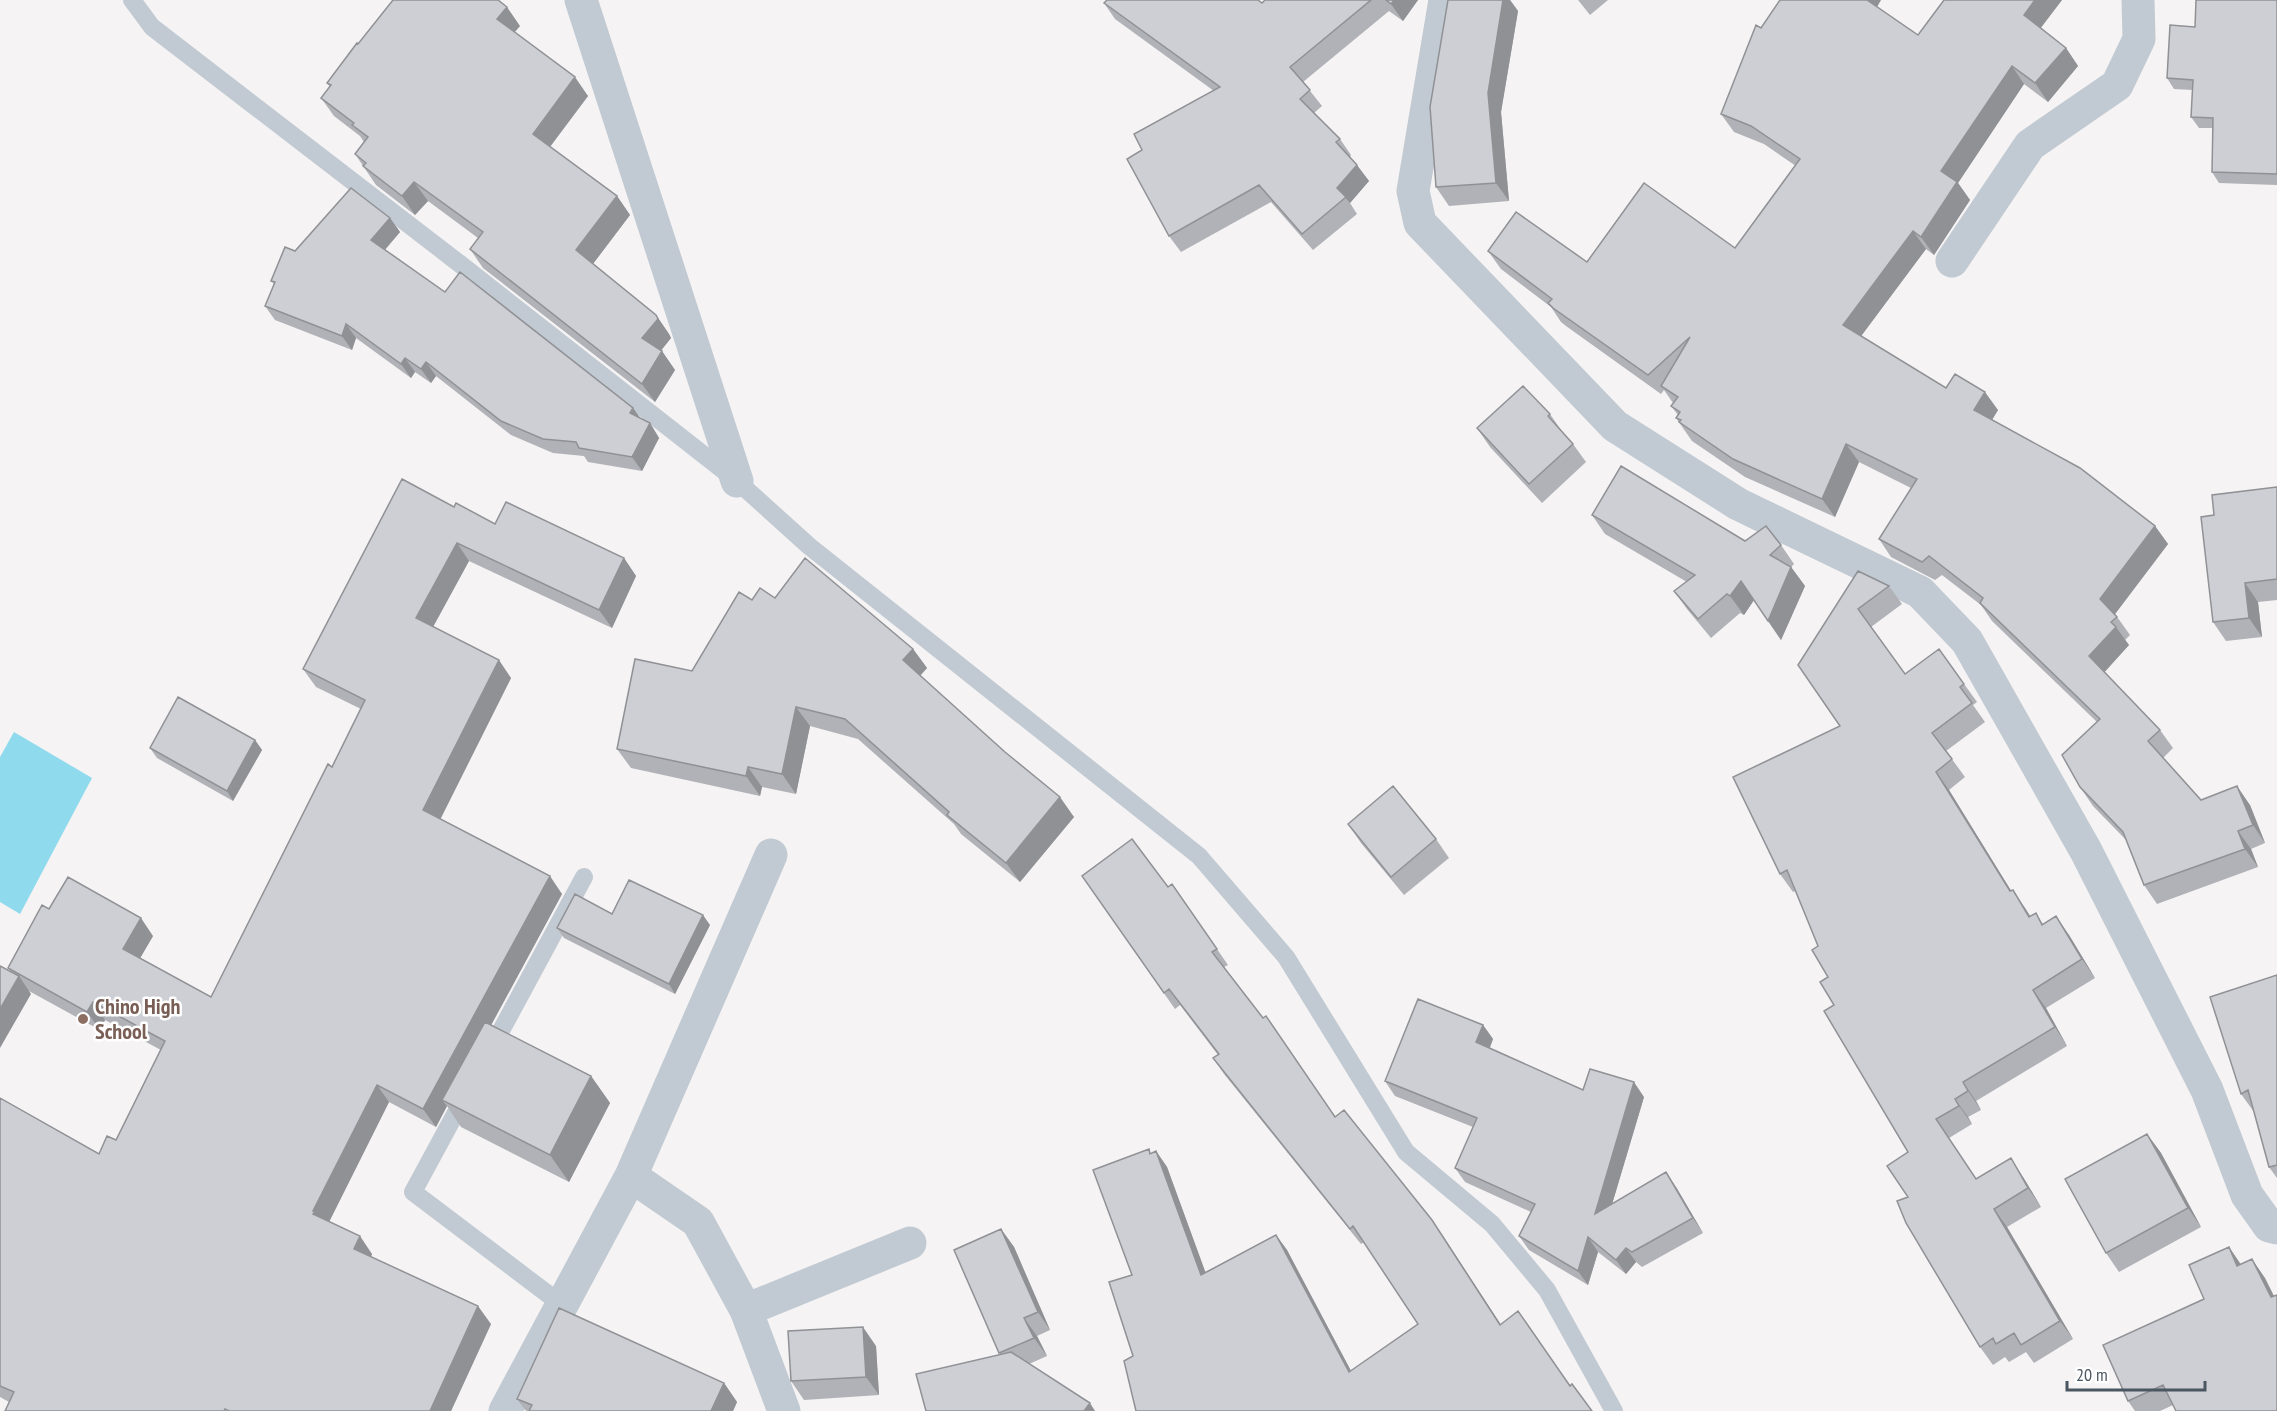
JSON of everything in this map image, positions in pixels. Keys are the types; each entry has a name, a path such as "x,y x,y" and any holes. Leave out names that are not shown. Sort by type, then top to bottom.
{"street":[{"path":"581,0 737,481"},
{"path":"1445,0 1413,191 1420,223 1615,426 1738,504 1920,592 1967,641 2086,851 2202,1079 2247,1195 2269,1226 2277,1228"},
{"path":"1952,261 2030,145 2117,85 2139,39 2138,0"},
{"path":"505,1411 631,1176 771,855"},
{"path":"631,1176 698,1222 746,1310 784,1411"},
{"path":"746,1310 910,1243"}],"lane":[{"path":"132,0 152,27 737,481 809,546 1199,856 1286,957 1406,1152 1492,1224 1547,1290 1614,1411"},
{"path":"561,1304 413,1192 584,877"}],"water":[{"path":"14,732 92,778 20,914 0,902 0,757"}],"building":[{"path":"393,0 498,0 507,7 497,19 575,77 533,134 617,196 576,250 658,319 642,338 662,351 642,384 470,249 483,232 414,182 402,196 363,166 366,163 355,154 368,137 352,125 354,123 321,98 331,85 327,83"},
{"path":"1107,0 1258,0 1262,3 1265,0 1371,0 1290,67 1310,90 1300,99 1340,139 1336,142 1357,165 1337,188 1346,197 1302,234 1259,185 1169,236 1127,159 1142,150 1134,134 1220,87 1104,3"},
{"path":"1448,0 1503,0 1488,93 1496,183 1436,187 1430,107"},
{"path":"1780,0 1867,0 1918,35 1944,0 2035,0 2024,15 2066,48 2035,83 2012,66 1941,171 1957,182 1921,237 1913,231 1843,325 1946,388 1955,374 1985,392 1974,410 2080,468 2155,526 2100,599 2117,617 2111,622 2116,627 2089,656 2160,730 2148,741 2201,800 2237,786 2253,825 2238,831 2245,849 2144,885 2123,832 2080,787 2062,755 2100,719 1980,603 1983,598 1929,556 1922,562 1879,539 1917,479 1846,444 1822,499 1733,459 1679,422 1681,420 1676,418 1680,412 1671,406 1678,397 1661,386 1690,337 1648,375 1553,308 1548,303 1552,299 1488,251 1516,212 1587,262 1644,183 1735,248 1800,159 1751,126 1721,114 1756,25 1761,28"},
{"path":"2196,0 2277,0 2277,174 2212,172 2213,118 2191,117 2193,80 2167,78 2170,25 2195,27"},
{"path":"351,188 390,218 371,240 445,292 460,272 633,408 630,413 650,423 632,457 579,448 576,442 543,439 501,421 426,362 421,369 405,358 401,364 346,324 342,336 265,306 275,282 271,281 285,247 295,251"},
{"path":"1523,386 1550,414 1548,416 1573,444 1529,484 1477,428"},
{"path":"1621,466 1745,541 1766,526 1781,545 1770,555 1791,567 1768,621 1741,581 1730,596 1727,594 1698,619 1674,591 1695,575 1592,515"},
{"path":"402,479 454,507 456,503 495,524 506,502 624,558 599,610 457,543 416,618 499,660 423,810 550,876 423,1109 377,1085 313,1214 360,1236 354,1249 478,1306 430,1411 229,1411 225,1409 224,1411 5,1411 14,1392 0,1386 0,1098 99,1154 107,1136 116,1140 165,1041 93,1002 87,1012 8,968 42,905 49,909 68,877 141,918 123,949 211,997 328,764 332,767 365,700 303,669"},
{"path":"2277,487 2277,579 2245,583 2249,618 2213,622 2201,517 2214,515 2212,495"},
{"path":"805,558 913,649 903,660 1005,752 1060,797 1006,863 947,815 949,812 845,719 796,707 782,774 748,767 746,776 617,749 635,659 692,671 739,592 752,600 760,588 775,598"},
{"path":"1858,571 1889,586 1858,609 1905,674 1939,649 1964,684 1960,687 1972,703 1932,733 1952,759 1936,772 2010,891 2013,890 2029,917 2036,913 2042,925 2056,916 2082,959 2033,990 2055,1027 1963,1082 1968,1091 1955,1099 1959,1106 1936,1119 1976,1179 2011,1158 2028,1188 1994,1209 2060,1321 2021,1345 2014,1333 1996,1344 1993,1338 1980,1347 1906,1223 1897,1201 1908,1197 1887,1166 1908,1152 1824,1011 1834,1005 1820,982 1828,977 1812,950 1818,946 1787,870 1780,874 1733,777 1840,726 1798,665"},
{"path":"178,697 255,740 227,791 150,748"},
{"path":"1393,786 1436,839 1391,877 1348,824"},
{"path":"1132,839 1168,887 1172,884 1217,949 1212,952 1263,1018 1266,1016 1335,1117 1344,1110 1432,1220 1500,1325 1518,1311 1570,1386 1572,1384 1592,1411 1136,1411 1124,1361 1133,1356 1109,1282 1132,1275 1093,1170 1149,1149 1150,1154 1156,1151 1201,1275 1276,1235 1349,1372 1418,1324 1353,1226 1350,1229 1213,1058 1219,1054 1169,989 1164,993 1082,876"},
{"path":"629,880 703,915 669,984 557,928 575,894 612,914"},
{"path":"0,966 19,976 0,1009"},
{"path":"2277,975 2277,1165 2269,1167 2248,1090 2241,1094 2210,997"},
{"path":"1418,999 1483,1025 1476,1042 1583,1090 1590,1069 1634,1082 1595,1214 1666,1172 1693,1218 1632,1252 1626,1248 1616,1260 1588,1237 1578,1271 1519,1236 1535,1204 1455,1168 1477,1118 1385,1081"},
{"path":"485,1022 591,1076 550,1155 442,1100"},
{"path":"2147,1134 2188,1208 2106,1253 2065,1179"},
{"path":"1001,1229 1038,1312 1024,1318 1034,1338 999,1353 954,1250"},
{"path":"2229,1247 2237,1266 2252,1259 2271,1297 2277,1295 2277,1411 2176,1411 2163,1385 2128,1401 2103,1345 2204,1299 2189,1265"},
{"path":"559,1308 724,1383 711,1411 529,1411 532,1405 517,1399"},
{"path":"863,1327 866,1377 791,1381 788,1331"},
{"path":"1011,1352 1090,1403 1084,1411 926,1411 916,1374"}],"place":[{"name":"Chino High School","path":"83,1019"}]}
